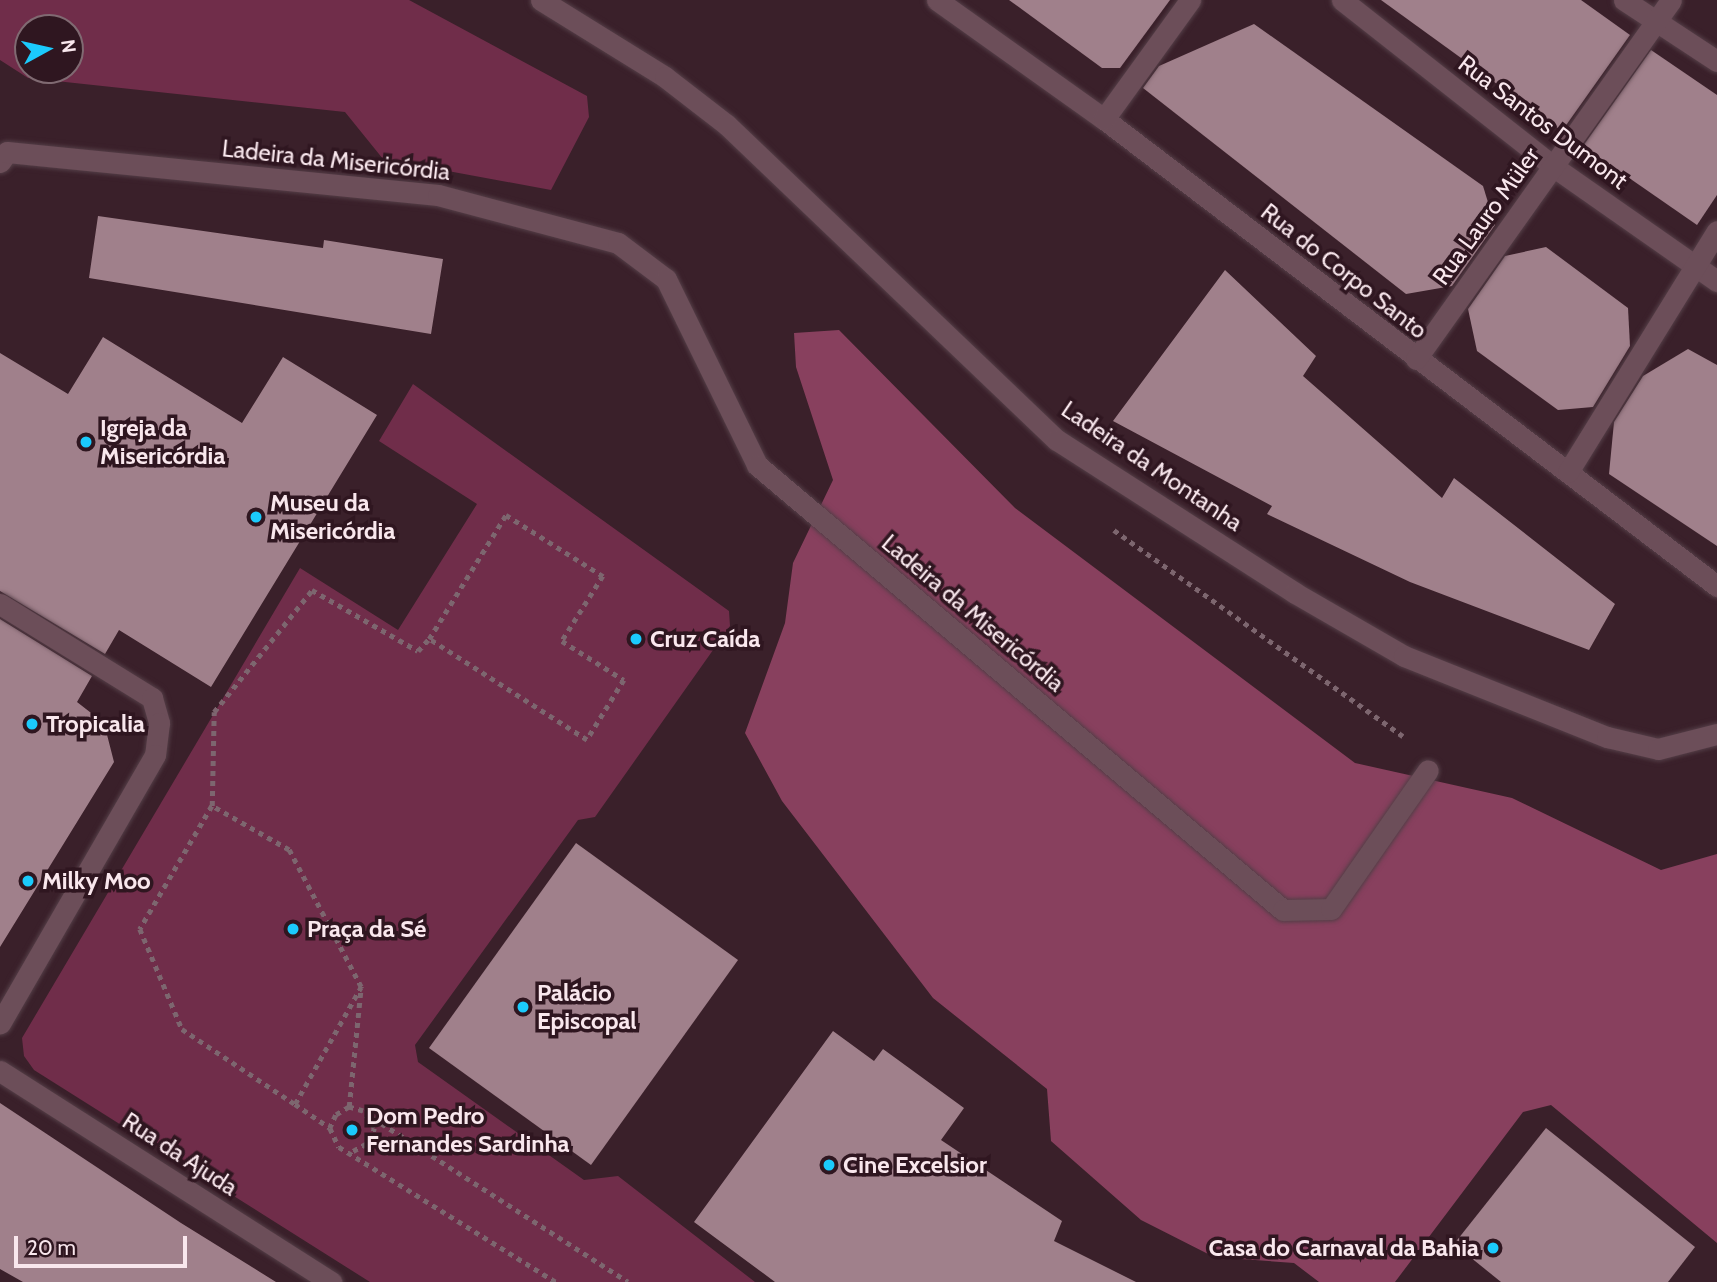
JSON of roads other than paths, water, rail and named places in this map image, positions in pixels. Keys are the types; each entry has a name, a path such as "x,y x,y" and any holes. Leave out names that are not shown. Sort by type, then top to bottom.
{"street":[{"name":"Ladeira da Montanha","path":"541,0 665,77 727,125 1057,440 1295,593 1404,656 1607,737 1658,748 1717,734"},
{"name":"Rua do Corpo Santo","path":"937,0 1104,119 1717,586"},
{"path":"1104,119 1190,0"},
{"name":"Rua Santos Dumont","path":"1342,0 1554,167 1717,281"},
{"path":"1624,0 1717,61"},
{"name":"Rua Lauro Müler","path":"1416,359 1671,0"},
{"name":"Ladeira da Misericórdia","path":"0,162 7,152 438,195 618,243 666,279 757,465 1283,909 1331,909 1428,771"},
{"path":"1568,472 1717,231"},
{"path":"0,604 152,698 159,723 155,755 0,1024"},
{"name":"Rua da Ajuda","path":"0,1071 331,1282"}],"place":[{"name":"Igreja da Misericórdia","path":"86,442"},
{"name":"Museu da Misericórdia","path":"256,517"},
{"name":"Cruz Caída","path":"636,639"},
{"name":"Tropicalia","path":"32,724"},
{"name":"Milky Moo","path":"28,881"},
{"name":"Praça da Sé","path":"293,929"},
{"name":"Palácio Episcopal","path":"523,1007"},
{"name":"Dom Pedro Fernandes Sardinha","path":"352,1130"},
{"name":"Cine Excelsior","path":"829,1165"},
{"name":"Casa do Carnaval da Bahia","path":"1493,1248"}]}
